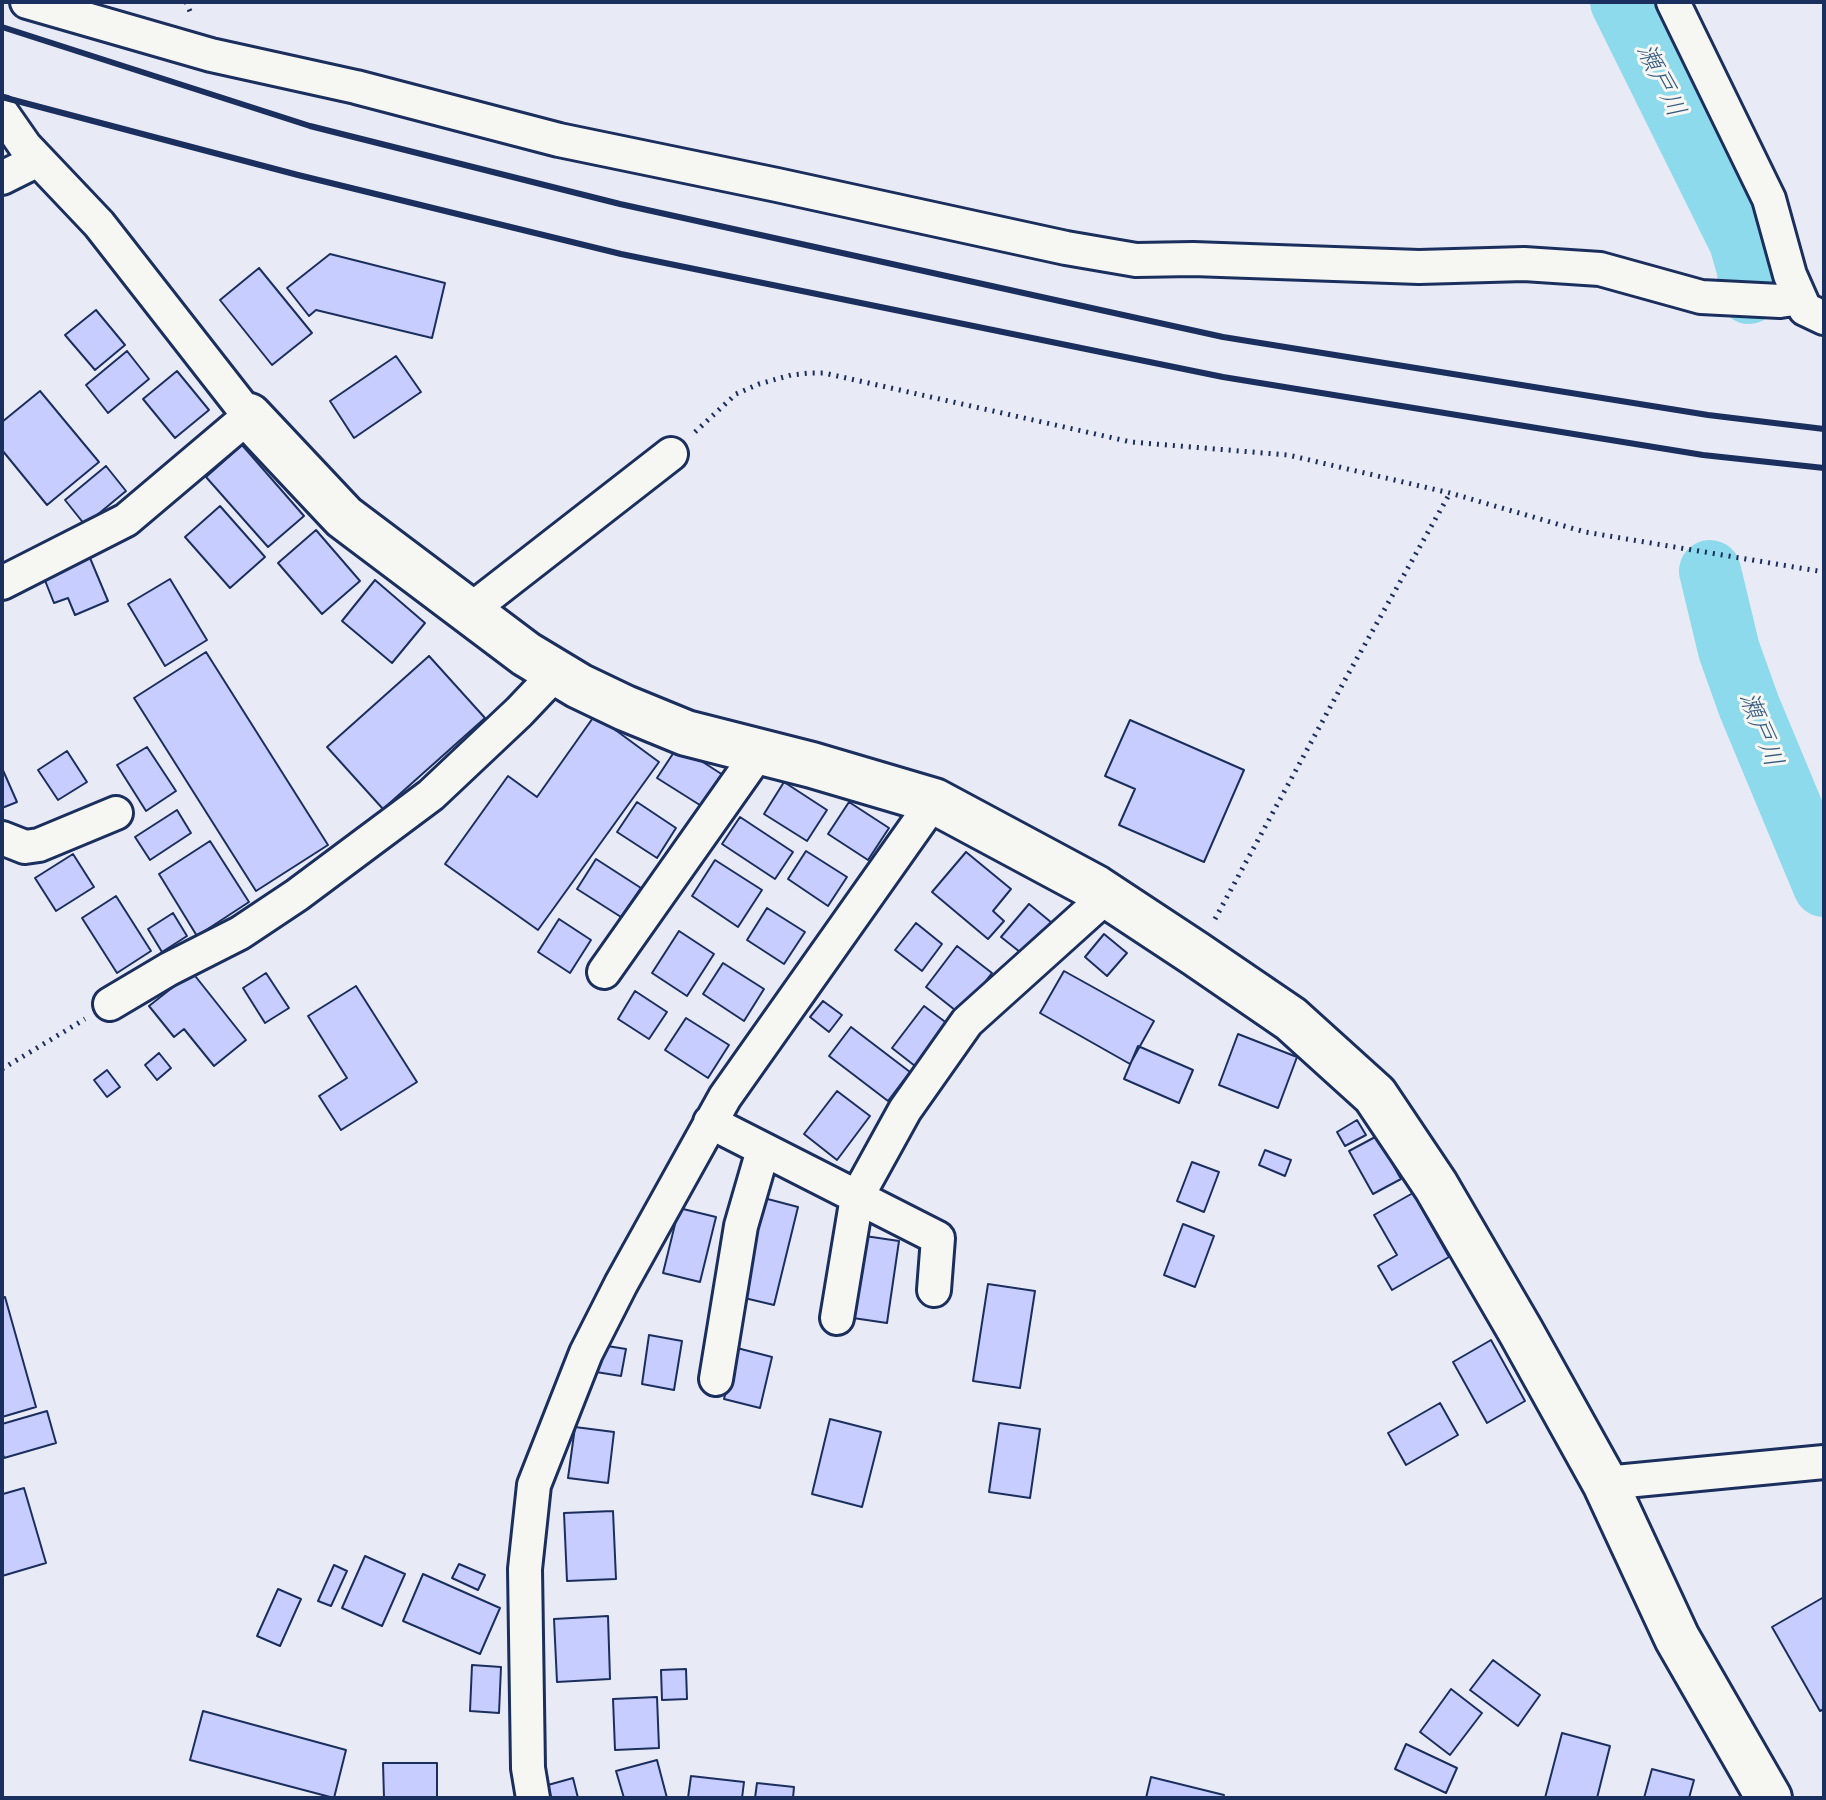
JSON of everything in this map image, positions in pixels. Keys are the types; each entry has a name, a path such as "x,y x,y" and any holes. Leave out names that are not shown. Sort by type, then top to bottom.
{"street":[{"path":"27,2 211,55 356,87 559,140 1080,251 1136,260 1193,259 1419,267 1524,264 1600,269 1701,297 1780,301 1812,308"},
{"path":"1673,2 1769,199 1790,275 1812,308"},
{"path":"2,113 32,153 99,224 249,416 344,517 526,654 579,686 686,733 934,801 1108,895 1291,1019 1375,1095 1436,1186 1521,1332 1605,1483 1677,1638 1769,1798"},
{"path":"2,178 32,153"},
{"path":"2,583 126,520 249,416"},
{"path":"468,612 671,454"},
{"path":"110,1004 169,969 240,933 297,895 431,795 557,672"},
{"path":"604,972 759,752"},
{"path":"533,1798 528,1768 525,1569 534,1485 586,1353 710,1122 934,801"},
{"path":"2,838 25,847 39,845 116,813"},
{"path":"837,1318 857,1197 905,1110 967,1022 1108,895"},
{"path":"710,1122 938,1238 934,1290"},
{"path":"716,1379 741,1226 763,1150"},
{"path":"1605,1483 1824,1462"}],"path":[{"path":"671,454 736,394 783,377 824,373 1131,442 1288,455 1450,493 1585,532 1824,572"},
{"path":"1196,954 1450,493"},
{"path":"2,1069 110,1004"}],"building":[{"path":"330,254 445,283 432,338 316,310 309,316 287,288"},
{"path":"259,268 312,333 272,365 220,300"},
{"path":"96,310 125,345 95,370 65,335"},
{"path":"127,351 149,379 108,413 86,385"},
{"path":"396,356 421,392 354,438 330,401"},
{"path":"177,371 209,410 175,438 143,399"},
{"path":"40,391 99,462 47,505 2,450 2,422"},
{"path":"242,445 304,516 268,547 206,477"},
{"path":"106,466 126,491 85,525 65,500"},
{"path":"220,506 265,557 230,588 185,537"},
{"path":"316,530 360,581 322,614 278,563"},
{"path":"90,558 108,601 75,615 68,598 54,603 44,578"},
{"path":"170,579 207,640 165,666 128,604"},
{"path":"375,580 425,623 392,663 342,621"},
{"path":"206,652 328,845 256,891 134,698"},
{"path":"429,656 485,718 383,809 327,747"},
{"path":"595,715 659,762 538,930 445,864 508,776 537,797"},
{"path":"1130,720 1244,770 1204,862 1119,825 1135,789 1105,776"},
{"path":"678,746 723,775 703,807 657,778"},
{"path":"147,747 176,791 146,811 117,765"},
{"path":"67,751 87,782 58,800 38,770"},
{"path":"2,768 17,802 2,808"},
{"path":"784,782 827,810 807,841 764,814"},
{"path":"637,802 676,828 657,858 617,832"},
{"path":"849,802 889,828 868,860 828,834"},
{"path":"177,810 191,833 150,860 135,837"},
{"path":"740,817 793,852 775,879 722,844"},
{"path":"210,841 249,902 197,936 159,874"},
{"path":"806,851 847,877 828,906 788,879"},
{"path":"966,852 1011,889 993,911 1004,921 988,939 932,892"},
{"path":"73,854 94,887 56,911 35,878"},
{"path":"596,859 641,888 621,917 577,889"},
{"path":"715,860 762,890 738,927 692,896"},
{"path":"116,896 151,951 117,973 82,918"},
{"path":"1029,904 1052,923 1025,956 1001,937"},
{"path":"767,908 805,932 784,964 747,940"},
{"path":"173,913 187,936 162,952 148,929"},
{"path":"559,919 591,940 570,973 538,952"},
{"path":"916,923 942,944 922,971 895,950"},
{"path":"679,931 714,954 687,996 652,973"},
{"path":"1104,934 1127,953 1107,976 1085,957"},
{"path":"957,946 992,973 960,1014 926,987"},
{"path":"723,963 764,989 744,1021 703,994"},
{"path":"1064,971 1154,1021 1130,1064 1040,1013"},
{"path":"192,972 246,1040 214,1066 184,1029 174,1037 149,1006"},
{"path":"266,973 289,1008 265,1023 243,988"},
{"path":"356,986 417,1082 341,1130 319,1096 347,1078 308,1016"},
{"path":"635,991 667,1012 649,1039 618,1019"},
{"path":"823,1001 842,1015 829,1032 810,1017"},
{"path":"924,1006 948,1024 915,1066 892,1048"},
{"path":"686,1018 729,1045 708,1078 665,1050"},
{"path":"851,1027 910,1072 888,1101 829,1056"},
{"path":"1238,1034 1297,1057 1278,1108 1219,1085"},
{"path":"1138,1046 1193,1070 1179,1103 1124,1079"},
{"path":"159,1053 171,1068 157,1080 145,1065"},
{"path":"107,1070 120,1087 107,1097 94,1080"},
{"path":"837,1091 870,1116 837,1160 804,1134"},
{"path":"1357,1120 1366,1135 1345,1146 1337,1132"},
{"path":"1377,1136 1401,1179 1373,1194 1349,1151"},
{"path":"1265,1150 1291,1160 1285,1176 1259,1165"},
{"path":"1192,1162 1219,1172 1204,1212 1177,1201"},
{"path":"1413,1193 1449,1257 1392,1290 1378,1266 1397,1255 1374,1215"},
{"path":"760,1197 798,1207 774,1305 736,1296"},
{"path":"679,1208 716,1217 700,1282 663,1273"},
{"path":"1183,1224 1214,1236 1195,1287 1164,1275"},
{"path":"865,1236 899,1241 887,1323 853,1318"},
{"path":"988,1284 1035,1291 1020,1388 973,1381"},
{"path":"5,1297 36,1407 2,1417 2,1298"},
{"path":"649,1335 682,1341 674,1390 642,1384"},
{"path":"1491,1340 1525,1401 1487,1423 1453,1362"},
{"path":"601,1345 626,1349 621,1376 596,1372"},
{"path":"737,1348 772,1357 760,1408 724,1399"},
{"path":"1440,1403 1458,1435 1406,1465 1388,1433"},
{"path":"47,1411 56,1443 4,1458 2,1424"},
{"path":"830,1419 881,1432 862,1507 812,1494"},
{"path":"999,1423 1040,1429 1030,1498 989,1492"},
{"path":"575,1427 614,1432 608,1483 568,1478"},
{"path":"24,1488 46,1563 2,1576 2,1489 3,1494"},
{"path":"613,1511 616,1579 567,1581 564,1513"},
{"path":"365,1556 405,1574 382,1626 342,1608"},
{"path":"459,1564 485,1575 478,1590 452,1578"},
{"path":"334,1565 347,1571 331,1606 318,1601"},
{"path":"423,1574 500,1608 480,1654 403,1621"},
{"path":"278,1589 301,1599 280,1646 257,1636"},
{"path":"1824,1597 1824,1709 1820,1711 1772,1627"},
{"path":"608,1616 610,1679 557,1682 554,1619"},
{"path":"1493,1660 1540,1695 1518,1726 1470,1690"},
{"path":"472,1665 501,1667 499,1713 470,1711"},
{"path":"686,1669 687,1699 662,1700 661,1670"},
{"path":"1451,1689 1482,1713 1450,1755 1420,1732"},
{"path":"657,1697 659,1748 615,1750 613,1699"},
{"path":"203,1711 346,1750 334,1798 190,1760"},
{"path":"1562,1733 1610,1746 1597,1798 1545,1798"},
{"path":"1406,1744 1457,1768 1446,1793 1395,1769"},
{"path":"657,1760 667,1798 624,1798 616,1771"},
{"path":"383,1763 437,1763 437,1798 384,1798"},
{"path":"1652,1769 1694,1780 1689,1798 1644,1798"},
{"path":"691,1776 744,1782 742,1798 688,1798"},
{"path":"1151,1777 1224,1795 1223,1798 1146,1798"},
{"path":"573,1778 578,1798 551,1798 548,1785"},
{"path":"757,1783 794,1787 793,1798 755,1798"}],"waterway":[{"name":"瀬戸川","path":"1621,2 1740,242 1748,270 1749,293"},
{"name":"瀬戸川","path":"1710,571 1729,650 1749,706 1824,886"}],"railway":[{"path":"2,27 310,126 620,204 1223,337 1708,415 1824,429"},
{"path":"2,97 298,175 621,254 1223,377 1703,455 1824,468"}]}
